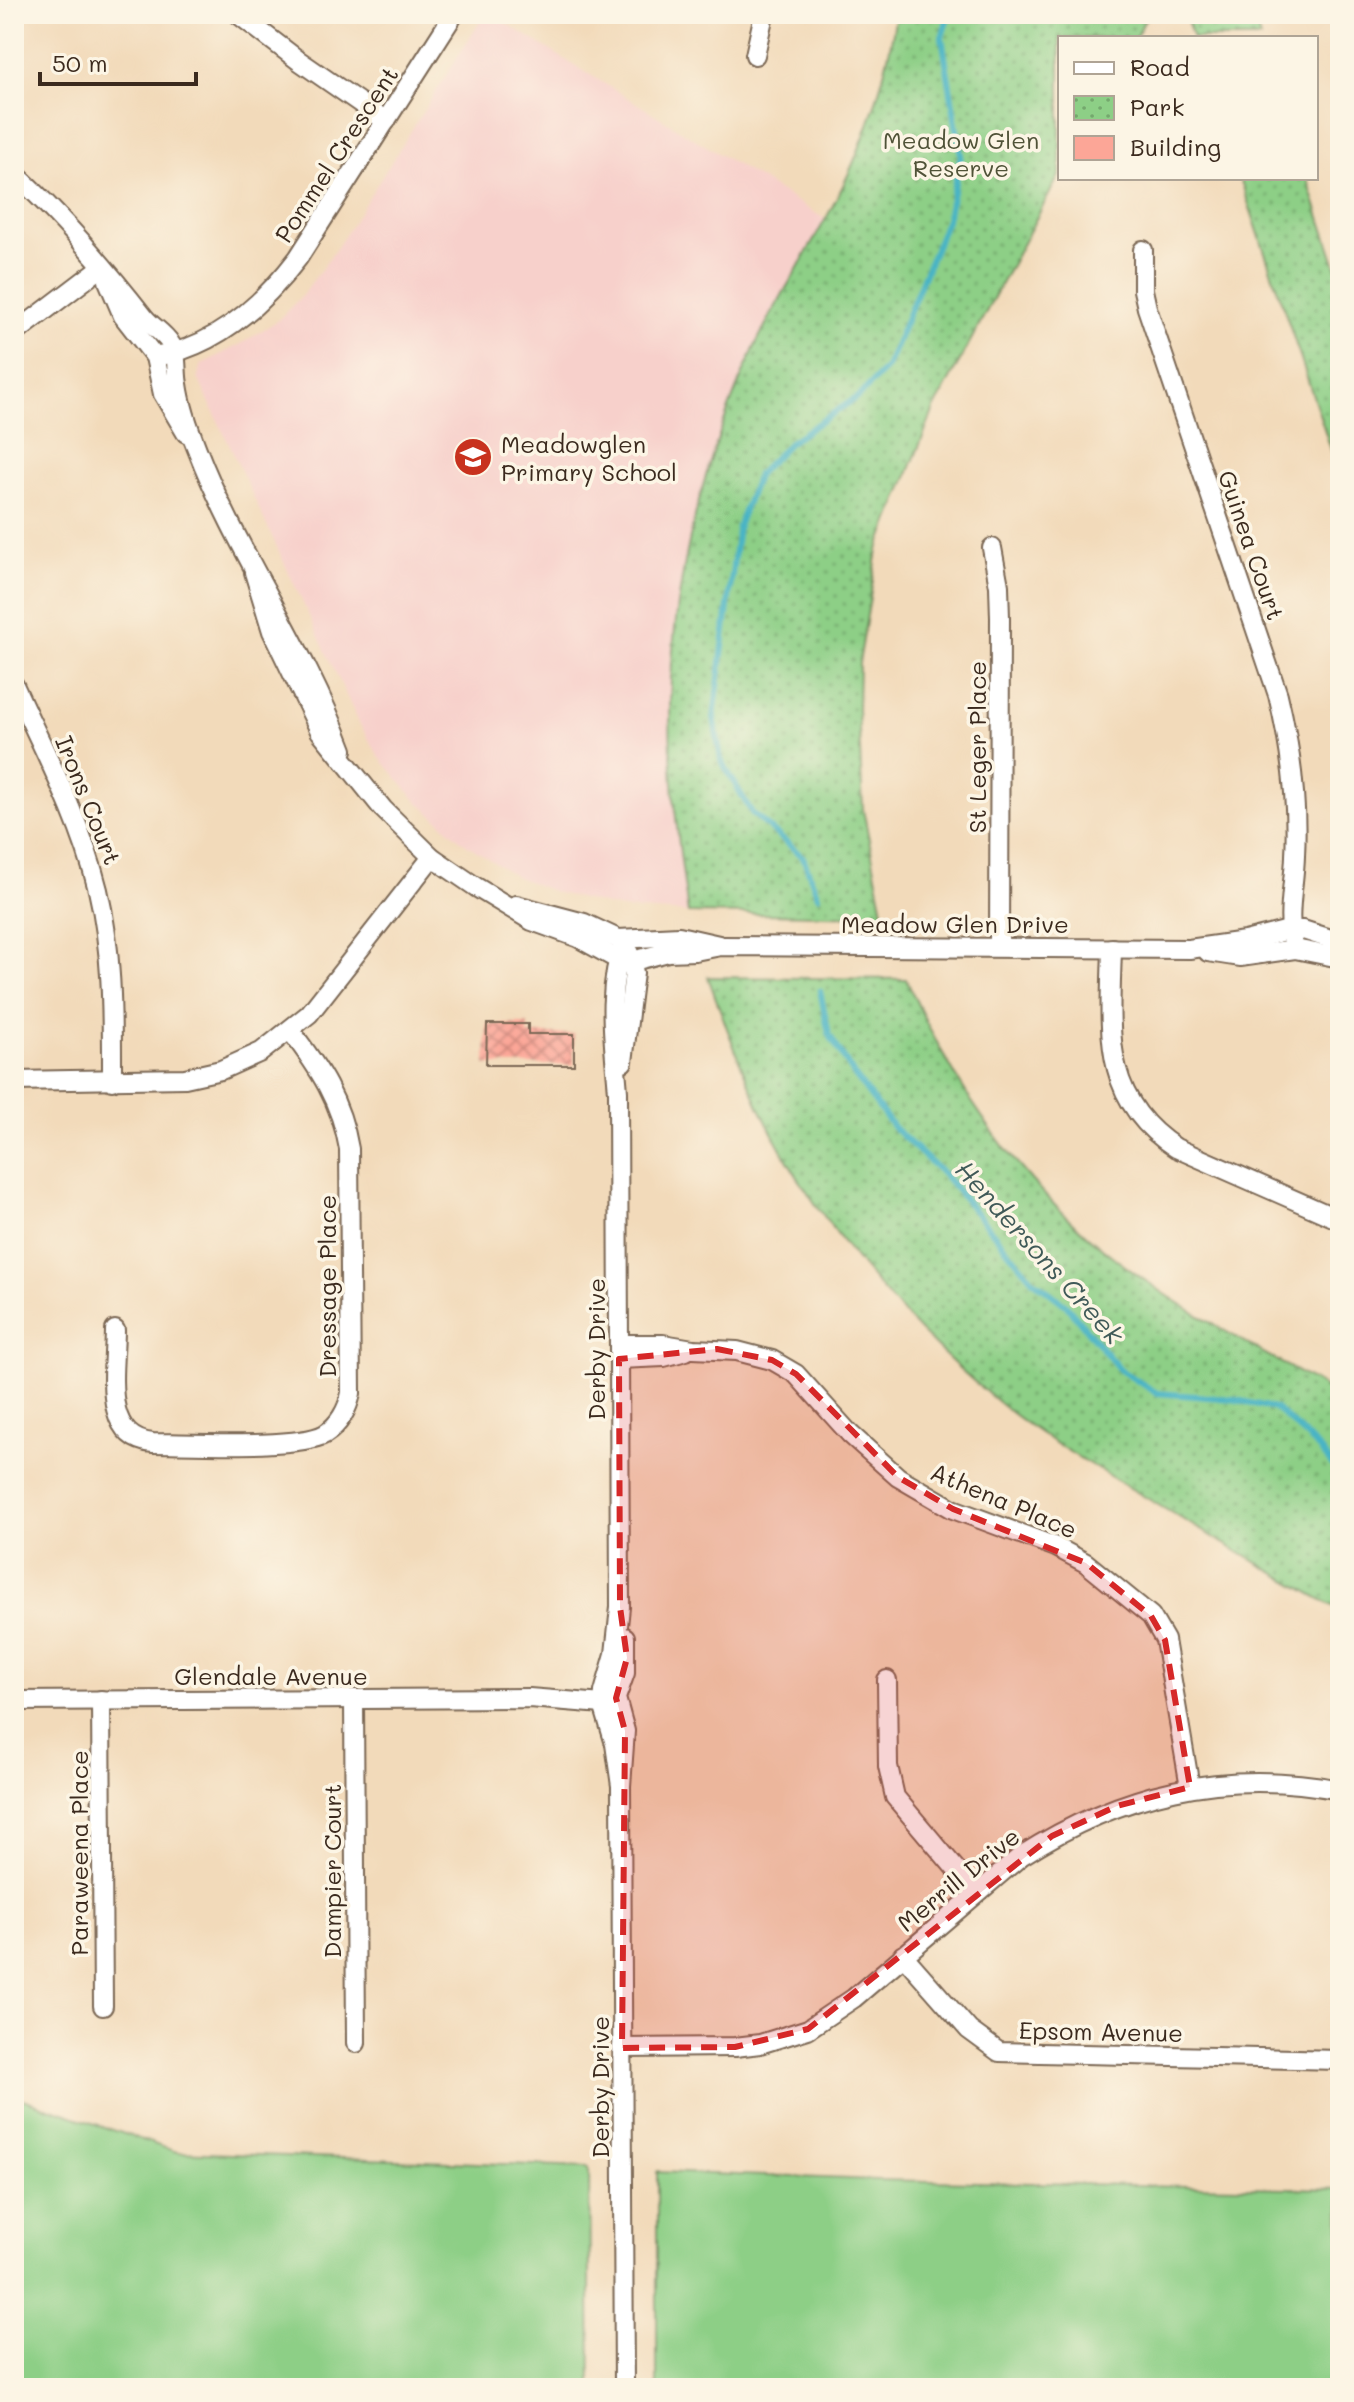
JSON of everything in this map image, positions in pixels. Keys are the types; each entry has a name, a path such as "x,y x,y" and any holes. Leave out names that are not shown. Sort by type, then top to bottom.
{"street":[{"path":"238,14 386,121"},
{"name":"Pommel Crescent","path":"155,357 247,311 273,289 298,258 454,14"},
{"path":"755,55 764,14"},
{"name":"Meadow Glen Drive","path":"14,173 59,215 173,348 181,398 197,449 254,572 272,631 320,731 383,809 432,857 532,921 579,938 625,960 721,946 1189,949 1240,957 1295,949 1340,958"},
{"name":"Guinea Court","path":"1143,250 1143,290 1147,308 1281,705 1295,780 1295,859 1290,889 1296,930 1295,949"},
{"path":"14,334 102,267"},
{"name":"Meadow Glen Drive","path":"102,267 123,316 155,357 170,411 197,449"},
{"name":"St Leger Place","path":"992,548 999,586 1000,618 999,947"},
{"name":"Irons Court","path":"14,685 77,821 98,892 110,961 112,1081"},
{"path":"14,1081 185,1078 221,1070 261,1052 290,1030 322,998 432,857"},
{"name":"Meadow Glen Drive","path":"499,901 574,919 625,940 679,936 721,946"},
{"path":"1296,930 1340,942"},
{"name":"Meadow Glen Drive","path":"1189,949 1296,930"},
{"name":"Derby Drive","path":"624,2388 621,1786 608,1698 620,1607 618,1092 630,1017 625,940"},
{"path":"1112,948 1114,1065 1122,1088 1145,1123 1176,1148 1340,1220"},
{"name":"Dressage Place","path":"115,1330 114,1403 124,1428 136,1439 153,1443 298,1441 324,1435 340,1419 351,1393 349,1149 340,1109 330,1087 290,1030"},
{"name":"Athena Place","path":"619,1352 663,1344 737,1351 772,1360 807,1385 872,1456 898,1477 953,1509 1071,1554 1141,1607 1151,1616 1165,1640 1190,1787"},
{"path":"887,1680 888,1766 895,1797 976,1893"},
{"name":"Glendale Avenue","path":"14,1701 608,1698"},
{"name":"Dampier Court","path":"354,1699 356,2043"},
{"name":"Paraweena Place","path":"101,1700 103,2006"},
{"name":"Merrill Drive","path":"622,2048 735,2047 787,2037 830,2016 1021,1856 1080,1822 1117,1806 1190,1787 1273,1781 1340,1790"},
{"name":"Epsom Avenue","path":"903,1955 969,2030 999,2052 1340,2060"}],"highlighted area":[{"path":"717,1349 772,1360 796,1374 898,1477 953,1509 1086,1563 1151,1616 1165,1640 1190,1787 1117,1806 1052,1836 808,2029 735,2047 622,2048 625,1731 616,1698 627,1658 620,1607 619,1359"}],"shaded area":[{"name":"Meadowglen Primary School","path":"485,14 491,14 825,219 759,339 719,435 692,526 681,587 673,789 688,913 622,909 554,892 517,877 463,842 415,799 380,758 359,723 198,378 202,364 278,320 301,297 336,249"}],"green space":[{"name":"Meadow Glen Reserve","path":"896,14 1148,14 1136,36 1058,36 1058,178 934,409 878,550 859,663 858,709 863,809 884,916 688,913 674,796 670,708 674,634 698,505 724,421 758,340 833,205 862,142"},
{"path":"1185,14 1252,14 1259,36 1192,36"},
{"path":"1241,180 1308,180 1340,278 1340,476"},
{"path":"708,977 906,979 943,1054 988,1125 1013,1159 1070,1220 1158,1290 1340,1396 1340,1610 1084,1461 1035,1429 973,1381 917,1328 841,1240 797,1176 747,1079"},
{"path":"14,2096 177,2152 589,2167 591,2388 14,2388"},
{"path":"657,2172 878,2180 1340,2189 1340,2388 657,2388"}],"building":[{"path":"487,1024 528,1024 528,1034 574,1034 574,1065 486,1065"}],"waterway":[{"name":"Hendersons Creek","path":"818,896 803,857 752,813 721,760 714,718 738,526 758,474 790,442 859,396 887,367 947,219 961,155 942,37 949,14"},
{"name":"Hendersons Creek","path":"820,991 829,1034 854,1075 894,1128 943,1174 1032,1279 1066,1305 1120,1370 1157,1393 1233,1399 1276,1409 1315,1444 1340,1475"}],"place":[{"name":"Meadowglen Primary School","path":"473,457"}]}
